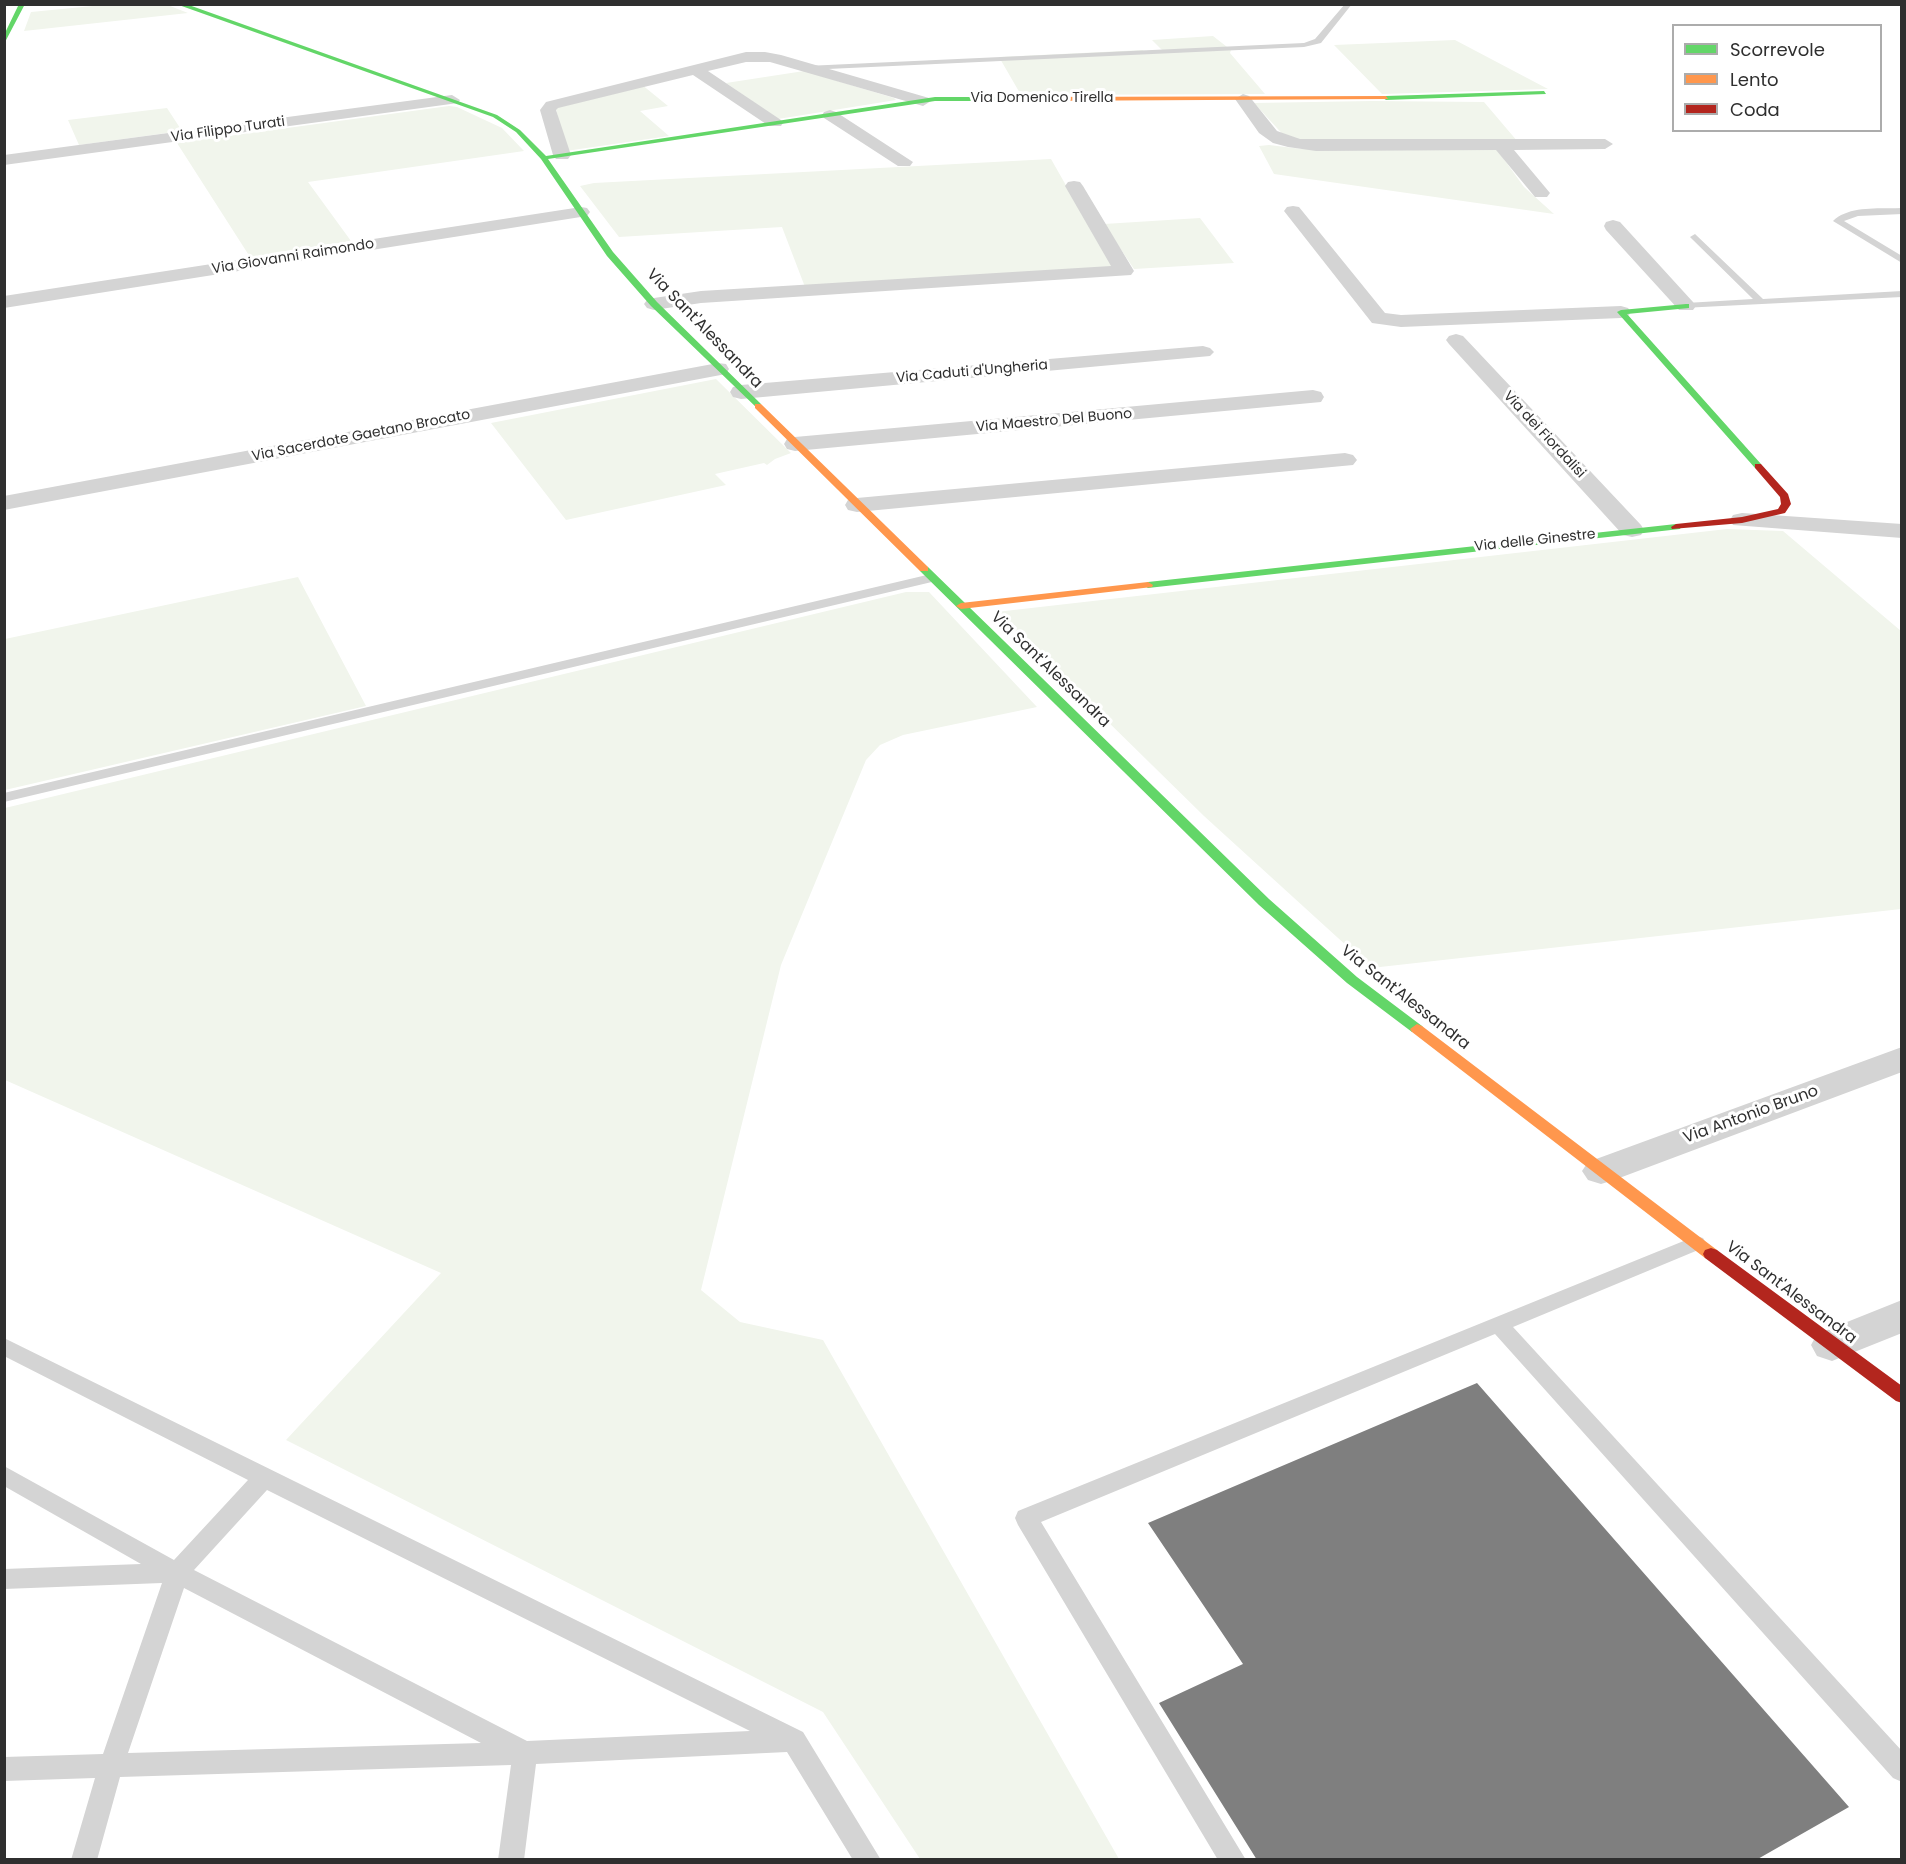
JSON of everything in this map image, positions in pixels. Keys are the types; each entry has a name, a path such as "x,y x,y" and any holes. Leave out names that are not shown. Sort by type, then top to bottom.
{"street":[{"path":"4,42 22,4"},
{"name":"Via Sant'Alessandra","path":"179,4 495,116 518,131 544,158 610,254 654,304 741,392 1281,918 1352,980 1696,1243 1902,1396"},
{"path":"562,156 548,110 552,105 760,55 777,57 793,65 923,101"},
{"path":"695,69 775,123"},
{"name":"Via Domenico Tirella","path":"544,158 949,98 1340,99 1544,93"},
{"path":"1243,99 1266,132 1279,141 1297,145 1605,144"},
{"name":"Via Filippo Turati","path":"4,160 452,100"},
{"path":"830,115 904,162"},
{"path":"1500,144 1541,193"},
{"path":"654,304 701,297 1124,271 1074,186"},
{"path":"1293,211 1379,319 1401,321 1621,312 1686,306"},
{"name":"Via Giovanni Raimondo","path":"4,302 581,212"},
{"path":"1613,226 1686,306"},
{"name":"Via delle Ginestre","path":"960,606 1632,530 1742,520 1781,511 1786,504 1785,496 1621,312"},
{"name":"Via dei Fiordalisi","path":"1456,340 1632,530"},
{"name":"Via Caduti d'Ungheria","path":"741,392 1203,352"},
{"name":"Via Sacerdote Gaetano Brocato","path":"4,503 718,369"},
{"name":"Via Maestro Del Buono","path":"795,444 1313,397"},
{"path":"857,505 1345,460"},
{"path":"1742,520 1902,531"},
{"name":"Via Antonio Bruno","path":"1601,1171 1902,1059"},
{"path":"1832,1344 1902,1315"}],"lane":[{"path":"806,68 1304,45 1318,41 1349,4"},
{"path":"1902,211 1850,214 1841,216 1838,221 1902,260"},
{"path":"1695,237 1761,302"},
{"path":"1686,306 1902,294"},
{"path":"4,798 931,578"},
{"path":"1233,1860 1026,1518 1696,1243"},
{"path":"1498,1324 1902,1770"},
{"path":"4,1346 264,1478 794,1740 868,1860"},
{"path":"4,1475 177,1573 525,1753"},
{"path":"84,1860 111,1766 177,1573 264,1478"},
{"path":"4,1579 177,1573"},
{"path":"4,1769 525,1753 794,1740"},
{"path":"511,1860 525,1753"}],"shaded area":[{"path":"165,4 188,13 24,31 31,12 103,5"},
{"path":"1213,36 1231,50 1230,53 1265,94 1021,95 999,57 1143,50 1146,54 1164,52 1152,40"},
{"path":"1455,40 1548,89 1382,94 1334,45"},
{"path":"804,71 896,100 778,119 726,83"},
{"path":"641,84 668,106 640,111 669,136 566,151 556,109 562,105"},
{"path":"1484,102 1518,142 1288,140 1254,103"},
{"path":"449,106 457,107 502,128 524,151 308,182 351,241 250,257 177,143"},
{"path":"167,108 182,131 79,145 68,120"},
{"path":"1259,146 1302,149 1495,147 1524,187 1554,214 1274,174"},
{"path":"1051,159 1113,268 805,287 782,227 619,237 580,186 594,183"},
{"path":"1200,218 1234,263 1134,269 1104,224"},
{"path":"716,379 791,453 767,465 764,463 715,474 726,485 566,520 491,423"},
{"path":"1727,529 1783,531 1901,631 1901,909 1371,968 1204,816 996,612"},
{"path":"298,577 366,706 5,790 5,639"},
{"path":"906,592 929,592 1037,707 903,735 880,745 866,760 781,965 701,1290 740,1322 823,1340 1119,1859 920,1859 823,1712 286,1440 441,1273 5,1080 5,808"}],"building":[{"path":"1477,1383 1849,1807 1756,1860 1257,1860 1159,1703 1243,1664 1148,1523"}],"traffic: fast":[{"path":"4,42 22,4"},
{"path":"179,4 495,116 518,131 544,158 610,254 654,304 758,406"},
{"path":"1386,98 1544,93"},
{"path":"544,158 935,99 1026,99"},
{"path":"1686,306 1621,312 1758,466"},
{"path":"1148,585 1676,527"},
{"path":"924,569 1264,902 1352,980 1417,1029"}],"traffic: slow":[{"path":"1026,99 1386,98"},
{"path":"758,406 924,569"},
{"path":"961,606 1148,585"},
{"path":"1417,1029 1711,1254"}],"traffic: jam":[{"path":"1676,527 1742,520 1781,511 1786,504 1785,496 1758,466"},
{"path":"1711,1254 1902,1396"}]}
